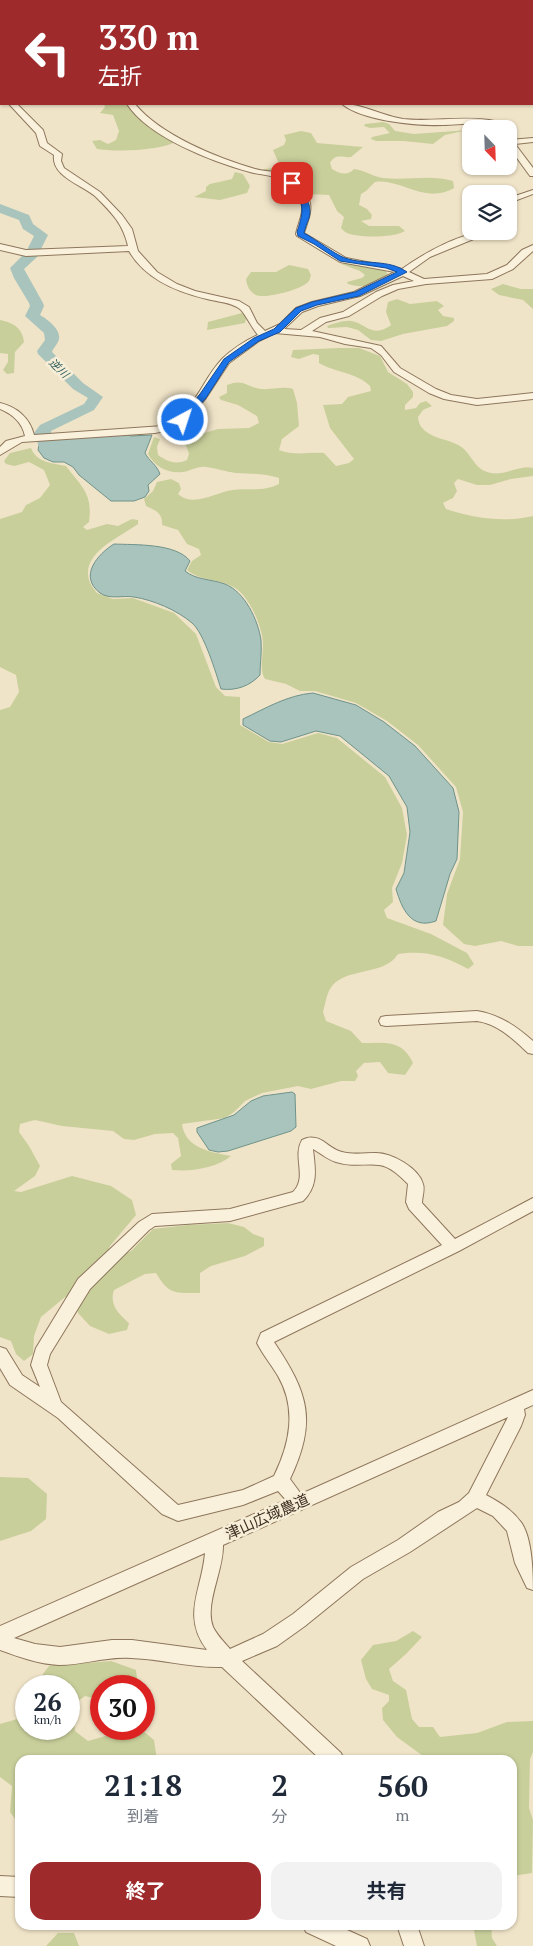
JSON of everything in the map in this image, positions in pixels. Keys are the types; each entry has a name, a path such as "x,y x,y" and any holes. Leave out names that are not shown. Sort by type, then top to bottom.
{"street":[{"path":"17,105 40,132 43,144 58,154 57,161 62,169 76,181 97,194 128,229 133,248 154,274 166,282 192,293 228,300 241,305 246,309 253,324 264,336"},
{"path":"132,105 136,111 159,129 184,143 242,167 287,179 301,194 306,204 306,215 300,234 317,242 339,258 387,266 422,281"},
{"path":"348,105 389,120 438,123 462,121"},
{"path":"518,142 533,140"},
{"path":"518,152 533,174"},
{"path":"517,197 533,192"},
{"path":"0,452 10,443 37,437 155,430 175,425 188,415 226,361 246,346 277,331 299,310 306,306 357,294 403,272 427,255 466,240"},
{"path":"0,248 26,253 133,248"},
{"path":"302,333 323,320 346,314 387,290 422,281 489,278 510,267 525,252 533,248"},
{"path":"277,331 324,335 343,341 377,347 386,354 394,368 416,383 434,392 458,400 495,402 533,396"},
{"path":"0,406 20,416 37,437"},
{"path":"386,1022 477,1016 491,1017 508,1028 533,1049"},
{"path":"51,1404 53,1400 39,1365 42,1353 67,1309 84,1284 152,1220 223,1216 298,1198 306,1191 309,1183 305,1148 307,1144 313,1142 319,1144 334,1156 367,1160 377,1158 388,1162 406,1174 414,1181 416,1186 413,1199 414,1205 453,1247"},
{"path":"0,1354 16,1380 64,1413 168,1509 178,1513 246,1498 280,1481 294,1454 300,1421 294,1392 286,1374 265,1343 267,1338 453,1247 533,1204"},
{"name":"津山広域農道","path":"1,1634 533,1397"},
{"path":"1,1634 5,1643 35,1653 60,1656 112,1649 185,1658 228,1658 270,1640 299,1620 345,1582 404,1546 444,1518 464,1508 475,1498 514,1426 517,1414 515,1406"},
{"path":"280,1481 290,1490 297,1502"},
{"path":"475,1498 499,1511 515,1527 524,1563 533,1582"},
{"path":"214,1539 215,1553 202,1615 205,1630 228,1658 329,1755"},
{"path":"0,1886 15,1887"},
{"path":"324,1930 360,1946"},
{"path":"409,1930 414,1946"}],"green space":[{"path":"104,105 129,105 133,112 177,141 149,149 97,149 92,141 100,140 108,144 116,140 119,131 113,115 100,113 105,107"},
{"path":"383,122 389,124 395,131 414,134 462,131 445,135 433,144 376,141 371,139 372,137 390,133 384,127 370,128 364,126 365,124"},
{"path":"301,131 311,133 317,143 363,147 351,157 337,157 332,160 330,163 332,169 340,173 346,174 354,169 383,178 444,179 453,181 454,188 433,194 385,182 375,182 361,194 359,205 367,209 372,215 371,219 361,221 369,226 399,226 405,231 376,237 346,233 341,228 344,217 337,211 329,195 308,194 294,178 263,171 264,169 275,168 279,164 273,150 284,145 286,140 284,135"},
{"path":"235,172 243,174 250,186 247,193 220,200 194,197 206,191 206,187 210,184 232,179"},
{"path":"345,263 385,270 388,275 369,286 348,284 347,282 362,278 365,275 360,271 341,264"},
{"path":"289,265 308,269 311,275 309,281 291,291 267,296 256,295 249,288 246,279 251,272 276,272"},
{"path":"503,284 521,289 533,289 533,309 523,300 499,295 491,289"},
{"path":"397,299 410,304 437,301 444,306 438,310 443,316 454,318 454,321 447,326 403,334 381,341 371,340 358,330 347,327 328,328 327,326 351,321 369,329 378,331 384,329 391,325 386,312 388,302"},
{"path":"242,313 245,314 245,323 207,330 208,322"},
{"path":"0,320 16,326 23,337 24,342 15,352 14,373 7,374 3,370 8,362 8,354 0,353"},
{"path":"359,348 380,356 388,372 407,384 413,392 413,397 405,405 405,410 416,408 420,403 426,401 432,406 423,410 418,417 422,428 432,435 460,446 481,469 491,473 502,473 528,467 533,468 533,476 511,479 490,485 477,485 458,479 454,483 457,491 453,498 443,503 446,509 478,517 511,519 533,516 533,946 518,946 501,941 475,946 464,944 443,925 447,894 460,859 463,812 456,787 418,745 387,721 356,703 315,691 300,691 286,684 265,679 262,667 263,639 257,618 247,600 237,589 230,585 201,577 187,570 192,561 201,555 199,549 187,544 178,530 162,525 160,515 146,506 144,499 153,491 157,482 171,479 179,483 181,489 178,494 191,500 205,498 226,491 262,489 279,484 279,478 273,476 206,467 183,472 167,471 154,463 148,454 154,437 160,439 157,447 158,455 172,462 183,462 187,460 189,454 186,445 181,442 184,439 218,429 249,428 259,423 257,416 238,405 221,400 219,397 227,393 227,385 237,382 261,389 293,389 297,403 299,426 282,439 279,450 296,453 324,453 336,466 349,463 354,459 330,428 323,405 342,404 348,397 371,391 370,386 359,378 319,363 319,355 313,354 299,359 291,357 293,350"},
{"path":"31,448 37,457 50,463 66,466 85,491 90,512 89,522 83,527 87,530 107,524 118,526 132,519 138,520 138,524 112,540 96,554 91,562 88,570 89,580 97,593 113,599 133,598 174,613 196,634 216,687 225,696 240,697 240,725 269,742 282,744 318,733 337,738 385,777 402,808 407,835 402,863 392,888 393,902 384,910 387,918 431,934 467,953 474,964 468,969 434,955 417,953 398,954 392,961 383,966 345,977 336,982 330,989 323,1012 326,1021 351,1031 362,1043 385,1043 398,1046 409,1055 413,1063 405,1075 388,1073 380,1062 364,1063 356,1071 358,1076 355,1081 341,1081 311,1089 298,1086 262,1093 245,1101 225,1118 182,1124 184,1132 193,1144 215,1153 231,1156 218,1164 195,1170 172,1170 171,1164 181,1156 178,1138 173,1133 155,1134 134,1140 124,1139 113,1131 62,1126 35,1120 20,1124 19,1132 40,1166 35,1176 14,1191 21,1192 72,1176 111,1186 132,1200 136,1215 110,1246 107,1253 117,1258 131,1251 153,1229 228,1223 244,1227 253,1234 264,1238 264,1246 245,1256 211,1266 200,1273 200,1293 173,1291 165,1285 156,1273 145,1274 114,1290 114,1305 129,1323 127,1330 109,1334 90,1326 78,1313 75,1300 65,1297 41,1317 34,1336 33,1354 24,1361 16,1354 11,1341 0,1337 0,710 10,707 19,692 16,675 0,667 0,519 22,512 26,505 40,498 50,485 44,470 29,462 14,466 6,464 4,461 10,453"},
{"path":"0,1477 28,1478 47,1494 46,1519 31,1531 0,1541"},
{"path":"413,1631 422,1637 389,1669 393,1681 406,1690 412,1719 419,1727 433,1727 440,1737 477,1733 507,1722 533,1721 529,1808 533,1820 532,1873 517,1875 517,1755 422,1755 397,1737 383,1720 382,1708 389,1701 389,1695 372,1689 366,1679 361,1660 373,1645 396,1641"},
{"path":"111,1661 136,1670 137,1675 90,1675 90,1697 85,1696 80,1700 80,1675 42,1675 49,1666"},
{"path":"15,1720 15,1740 80,1740 80,1735 88,1741 154,1740 156,1755 15,1755 15,1819 10,1812 12,1786 0,1777 0,1724"},
{"path":"474,1930 491,1930 492,1938 497,1946 477,1946"},
{"path":"58,1933 74,1933 79,1946 46,1946"}],"water":[{"path":"127,434 131,436 152,435 145,453 160,474 148,485 149,491 145,497 134,501 111,501 79,475 73,467 64,462 53,462 44,458 38,450 40,440"},
{"path":"114,544 155,546 175,551 184,555 190,561 185,571 189,574 225,584 239,593 257,624 261,640 260,675 242,687 221,689 201,635 186,618 149,600 108,596 100,593 91,580 93,566 102,553"},
{"path":"313,693 356,705 384,722 415,746 453,788 459,812 457,859 450,874 436,921 420,923 414,920 401,904 398,896 396,889 404,873 410,832 407,807 389,776 340,736 316,731 281,742 270,741 243,725 243,719 269,706 295,696"},
{"path":"292,1092 295,1094 296,1127 291,1131 228,1151 218,1152 209,1150 197,1132 197,1128 234,1115 251,1101 263,1096"}],"waterway":[{"name":"逆川","path":"0,208 24,218 28,226 41,235 32,254 17,268 37,306 32,316 46,326 52,336 52,340 44,351 45,354 78,386 96,397 89,407 45,428 42,433 44,444"}],"route":[{"path":"183,420 203,396 226,361 256,340 277,331 299,310 306,306 357,294 403,272 387,266 343,260 317,242 300,234 306,215 306,204 292,183"}]}
